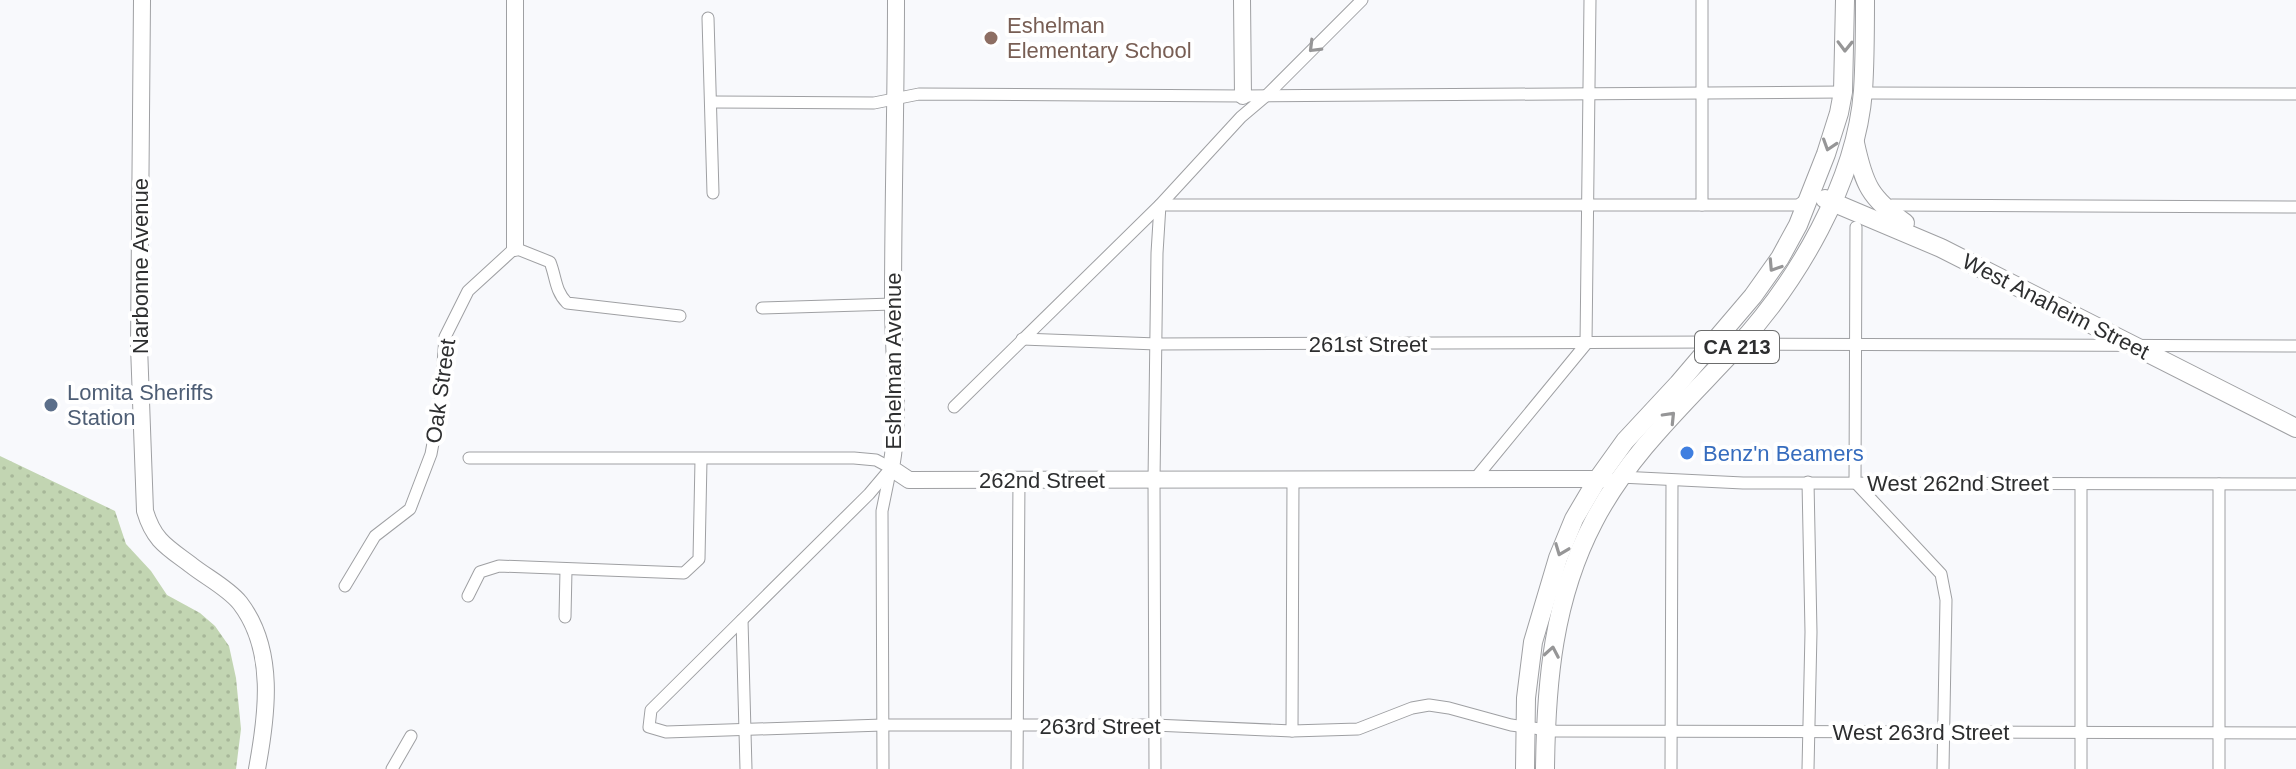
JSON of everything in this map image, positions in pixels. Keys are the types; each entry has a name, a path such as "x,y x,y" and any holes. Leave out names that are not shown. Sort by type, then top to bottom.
{"main road":[{"name":"CA 213","path":"1525,769 1527,681 1533,642 1558,558 1574,519 1625,441 1770,273 1798,225 1826,154 1843,92 1845,0"},
{"name":"CA 213","path":"1545,769 1548,680 1563,600 1574,565 1594,521 1620,477 1659,428 1739,344 1801,260 1835,201 1854,141 1863,93 1865,0"},
{"path":"1854,141 1872,194 1880,205 1925,240"},
{"name":"West Anaheim Street","path":"1810,197 1835,201 1925,240 2296,428"}],"street":[{"name":"Narbonne Avenue","path":"142,0 139,346 145,511 151,529 161,544 239,602 260,639 266,675 257,769"},
{"path":"515,0 515,248 550,262 559,295 567,303 680,316"},
{"name":"Eshelman Avenue","path":"883,769 882,511 895,450 896,0"},
{"path":"1241,117 1242,0"},
{"path":"954,407 1160,205 1241,117 1362,0"},
{"path":"1474,480 1586,344 1590,0"},
{"path":"1702,0 1702,205"},
{"path":"708,18 713,193"},
{"path":"712,102 874,103 919,94 1243,96 1843,92"},
{"path":"1863,93 2296,94"},
{"path":"1160,205 1798,205 1810,197"},
{"path":"1155,769 1154,480 1160,205"},
{"path":"1892,205 2296,207"},
{"path":"1856,227 1855,482 1941,574 1946,600 1943,769"},
{"name":"Oak Street","path":"345,586 375,536 410,509 431,454 440,405 445,337 468,291 515,248"},
{"path":"762,308 893,304"},
{"name":"261st Street","path":"1022,339 1157,344 1713,342"},
{"path":"1739,344 2296,346"},
{"name":"262nd Street","path":"469,458 854,458 876,460 909,480 1597,480 1620,477"},
{"path":"468,596 477,575 488,568 684,573 699,559 701,460"},
{"path":"746,769 742,620 869,494 891,468"},
{"name":"West 262nd Street","path":"1620,477 1672,482 2296,484"},
{"path":"1292,731 1293,479"},
{"path":"1017,769 1019,480"},
{"path":"1671,769 1672,482"},
{"path":"1808,482 1811,632 1808,769"},
{"path":"2081,484 2081,769"},
{"path":"2219,484 2219,769"},
{"path":"565,617 566,570"},
{"name":"263rd Street","path":"742,620 651,710 649,727 666,732 883,725 1154,725 1292,731 1358,729 1412,708 1429,705 1545,729"},
{"name":"West 263rd Street","path":"1545,729 2296,733"},
{"path":"392,769 411,736"}],"green space":[{"path":"0,456 115,511 126,544 151,571 167,595 200,613 215,626 229,646 236,678 241,729 236,769 0,769"}],"place":[{"name":"Eshelman Elementary School","path":"991,38"},
{"name":"Lomita Sheriffs Station","path":"51,405"},
{"name":"Benz'n Beamers","path":"1687,453"}]}
